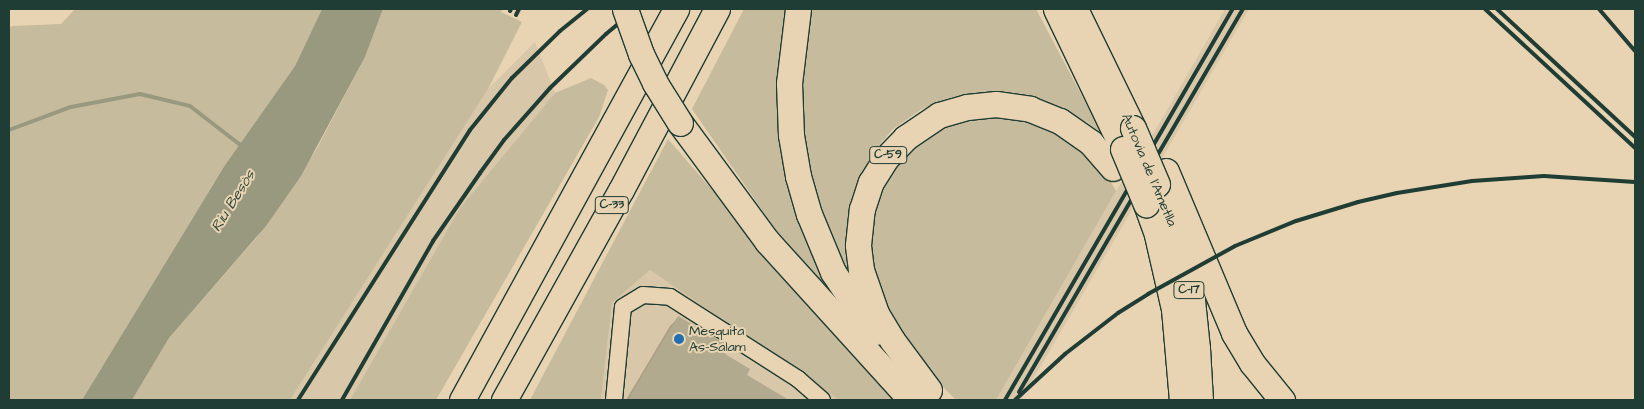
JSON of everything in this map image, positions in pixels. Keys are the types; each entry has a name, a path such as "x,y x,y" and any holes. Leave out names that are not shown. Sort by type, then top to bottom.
{"highway":[{"path":"625,9 641,54 655,83 680,123 768,240 882,366 926,398"},
{"name":"C-33","path":"462,400 676,9"},
{"name":"C-33","path":"504,400 616,199 717,9"},
{"path":"798,9 790,62 789,111 794,155 809,214 833,272 857,310 926,398"},
{"name":"C-17","path":"1056,9 1127,141"},
{"name":"Autovia de l'Ametlla","path":"1075,9 1096,53 1127,141 1152,194 1176,235 1192,300 1200,400"},
{"name":"C-59","path":"926,398 876,313 861,270 858,245 862,209 871,182 886,158 905,138 939,115 967,107 996,104 1030,109 1060,121 1091,142 1127,141 1152,194 1166,273"},
{"path":"1152,194 1252,363 1282,400"},
{"name":"C-17","path":"1166,273 1179,342 1182,400"}],"street":[{"path":"614,400 622,307 643,295 670,297 798,379 822,400"}],"shaded area":[{"path":"75,9 322,9 295,66 225,165 82,400 9,400 9,28 12,26 61,24"},
{"path":"383,9 502,9 501,12 522,22 488,89 290,400 132,400 169,338 257,237 316,150 365,57"},
{"path":"744,9 787,9 792,192 802,232 846,311 773,226 692,109"},
{"path":"809,9 1036,9 1102,134 1087,122 1027,95 985,92 949,98 922,109 893,129 870,156 850,213 845,246 861,298 829,240 809,180 803,139 801,87"},
{"path":"1225,9 1249,9 1021,400 996,400 1116,191 1156,129"},
{"path":"535,42 555,93 460,208 350,400 290,400 488,89"},
{"path":"591,78 604,85 608,90 599,117 436,400 350,400 460,208 555,93"},
{"path":"973,115 1022,116 1069,136 1105,172 1116,191 996,400 956,400 939,383 892,322 871,272 868,223 888,171 931,131"},
{"path":"668,139 895,400 839,400 650,270 612,303 601,400 530,400"},
{"path":"650,270 839,400 601,400 612,303"}],"water":[{"name":"Riu Besòs","path":"322,9 383,9 365,57 301,176 266,226 169,338 132,400 82,400 225,165 295,66"}],"building":[{"path":"678,316 729,346 725,354 750,369 747,375 789,400 628,400"}],"waterway":[{"path":"9,130 71,107 140,94 190,106 243,147"}],"railway":[{"path":"516,15 519,9"},
{"path":"298,400 470,130 512,78 560,31 587,9"},
{"path":"342,400 433,241 504,140 550,88 606,34 636,9"},
{"path":"1005,400 1233,9"},
{"path":"1019,392 1243,9"},
{"path":"1485,9 1635,148"},
{"path":"1497,9 1635,137"},
{"path":"1599,9 1635,51"},
{"path":"1015,400 1065,354 1118,313 1148,294 1235,246 1296,221 1358,202 1397,193 1472,181 1544,176 1635,182"}],"place":[{"name":"Mesquita As-Salam","path":"679,339"}]}
